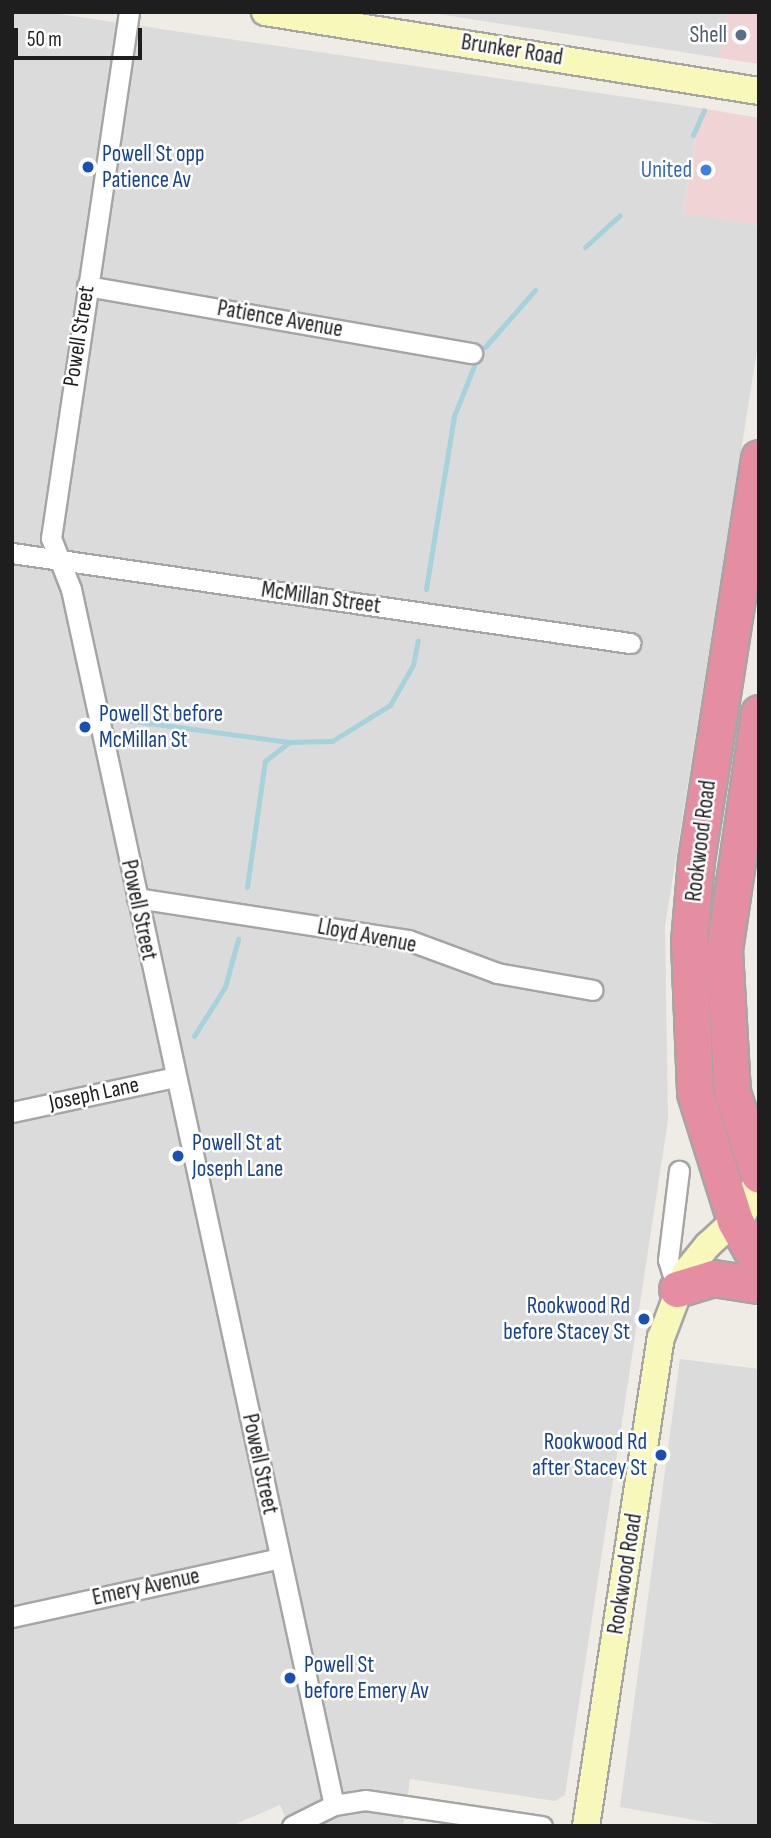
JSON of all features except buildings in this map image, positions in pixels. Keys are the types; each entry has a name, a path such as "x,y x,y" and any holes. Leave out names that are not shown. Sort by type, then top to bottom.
{"highway":[{"name":"Rookwood Road","path":"735,1221 695,1093 689,941 696,860 759,458"},
{"name":"Rookwood Road","path":"759,713 724,950 732,1092 759,1175"},
{"path":"735,1221 759,1264"},
{"path":"677,1289 713,1278 759,1285"}],"main road":[{"name":"Brunker Road","path":"265,12 344,18 759,91"},
{"name":"Rookwood Road","path":"586,1826 657,1359 677,1289 708,1245 744,1212 759,1175"}],"street":[{"name":"Powell Street","path":"128,12 50,521 57,560 71,589 334,1805"},
{"name":"Patience Avenue","path":"88,286 472,353"},
{"name":"McMillan Street","path":"12,553 630,643"},
{"name":"Lloyd Avenue","path":"137,898 408,940 497,973 593,990"},
{"name":"Joseph Lane","path":"12,1112 175,1077"},
{"path":"677,1289 668,1260 679,1171"},
{"name":"Emery Avenue","path":"12,1617 280,1558"},
{"path":"292,1826 334,1805 365,1800 542,1826"}],"shaded area":[{"path":"12,12 45,12 701,108 683,213 759,225 759,338 665,927 668,1120 565,1795 555,1801 410,1779 403,1826 289,1826 280,1805 231,1826 12,1826"},
{"path":"426,12 727,12 720,58"},
{"name":"Shell","path":"727,12 759,12 759,64 720,58"},
{"path":"701,108 759,118 759,225 683,214"},
{"path":"680,1359 759,1369 759,1826 729,1826 620,1807"}],"waterway":[{"path":"693,135 704,110"},
{"path":"585,247 620,215"},
{"path":"485,347 535,290"},
{"path":"426,589 454,416 474,366"},
{"path":"247,887 265,761 289,742 332,741 390,705 413,665 418,640"},
{"path":"126,720 289,742"},
{"path":"194,1036 225,987 238,939"}],"place":[{"name":"Shell","path":"741,35"},
{"name":"Powell St opp Patience Av","path":"88,167"},
{"name":"United","path":"706,170"},
{"name":"Powell St before McMillan St","path":"85,727"},
{"name":"Powell St at Joseph Lane","path":"178,1156"},
{"name":"Rookwood Rd before Stacey St","path":"644,1319"},
{"name":"Rookwood Rd after Stacey St","path":"661,1455"},
{"name":"Powell St before Emery Av","path":"290,1678"}]}
